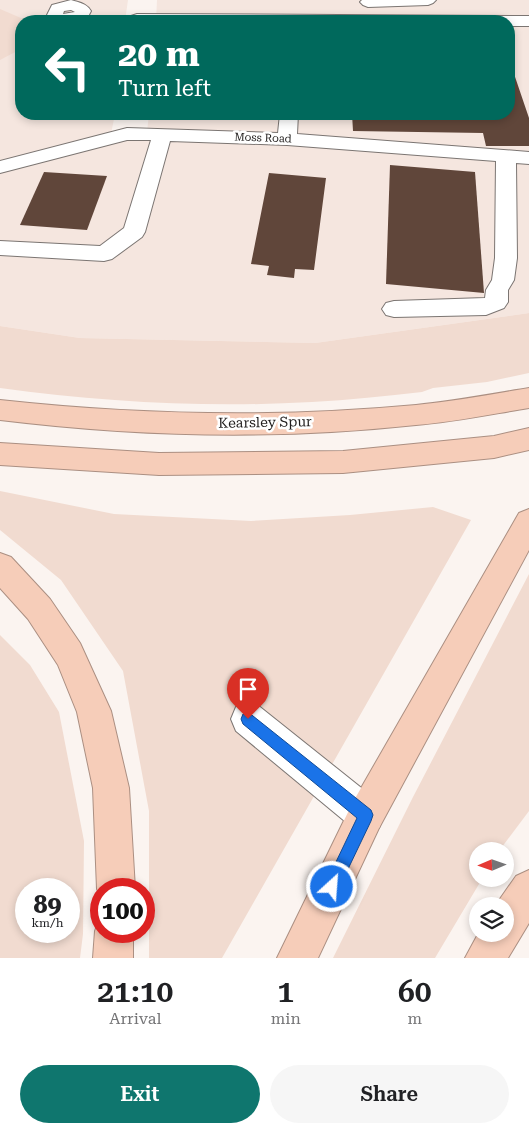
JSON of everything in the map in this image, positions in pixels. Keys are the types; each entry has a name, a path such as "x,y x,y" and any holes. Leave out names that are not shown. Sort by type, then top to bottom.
{"highway":[{"name":"Kearsley Spur","path":"0,410 99,420 256,425 418,415 529,398"},
{"path":"0,454 159,464 343,462 494,447 529,439"},
{"path":"297,958 366,815 529,522"},
{"path":"0,567 39,609 69,654 94,710 111,788 115,878"},
{"path":"514,912 529,889"},
{"path":"486,958 495,942"},
{"path":"113,958 114,943"}],"street":[{"path":"138,15 140,0"},
{"path":"354,3 428,0"},
{"path":"391,1 395,15"},
{"path":"127,134 128,120"},
{"path":"287,139 289,120"},
{"name":"Moss Road","path":"0,167 127,134 287,139 529,158"},
{"path":"0,248 104,254 134,232 162,135"},
{"path":"394,309 486,307 496,302 497,290 503,280 506,258 506,156"},
{"path":"248,719 366,815"}],"shaded area":[{"path":"0,0 128,0 126,15 15,15 15,120 114,120 111,134 0,163"},
{"path":"157,0 529,0 529,313 315,343 80,338 0,326 0,173 147,132 148,120 515,120 515,15 156,15"},
{"path":"0,9 15,15 15,52 0,60"},
{"path":"529,313 529,373 487,382 433,388 422,392 367,398 273,404 195,404 78,397 0,388 0,326 80,338 315,343"},
{"path":"0,491 114,514 251,521 350,515 433,507 471,520 222,958 149,958 149,943 155,943 155,878 149,878 149,811 123,671 61,580 0,530"},
{"path":"529,574 529,811 506,842 469,842 469,888 477,888 471,897 469,897 469,901 435,958 333,958 413,797"},
{"path":"0,635 30,665 59,712 84,841 83,934 80,958 0,958"}],"building":[{"path":"515,77 529,118 529,146 486,146 483,133 353,131 352,120 515,120"},
{"path":"390,165 475,172 484,293 386,284"},
{"path":"44,172 107,176 87,230 20,225"},
{"path":"269,173 326,178 314,270 295,269 294,278 267,275 269,266 251,264"}],"route":[{"path":"248,719 366,815 332,887"}]}
